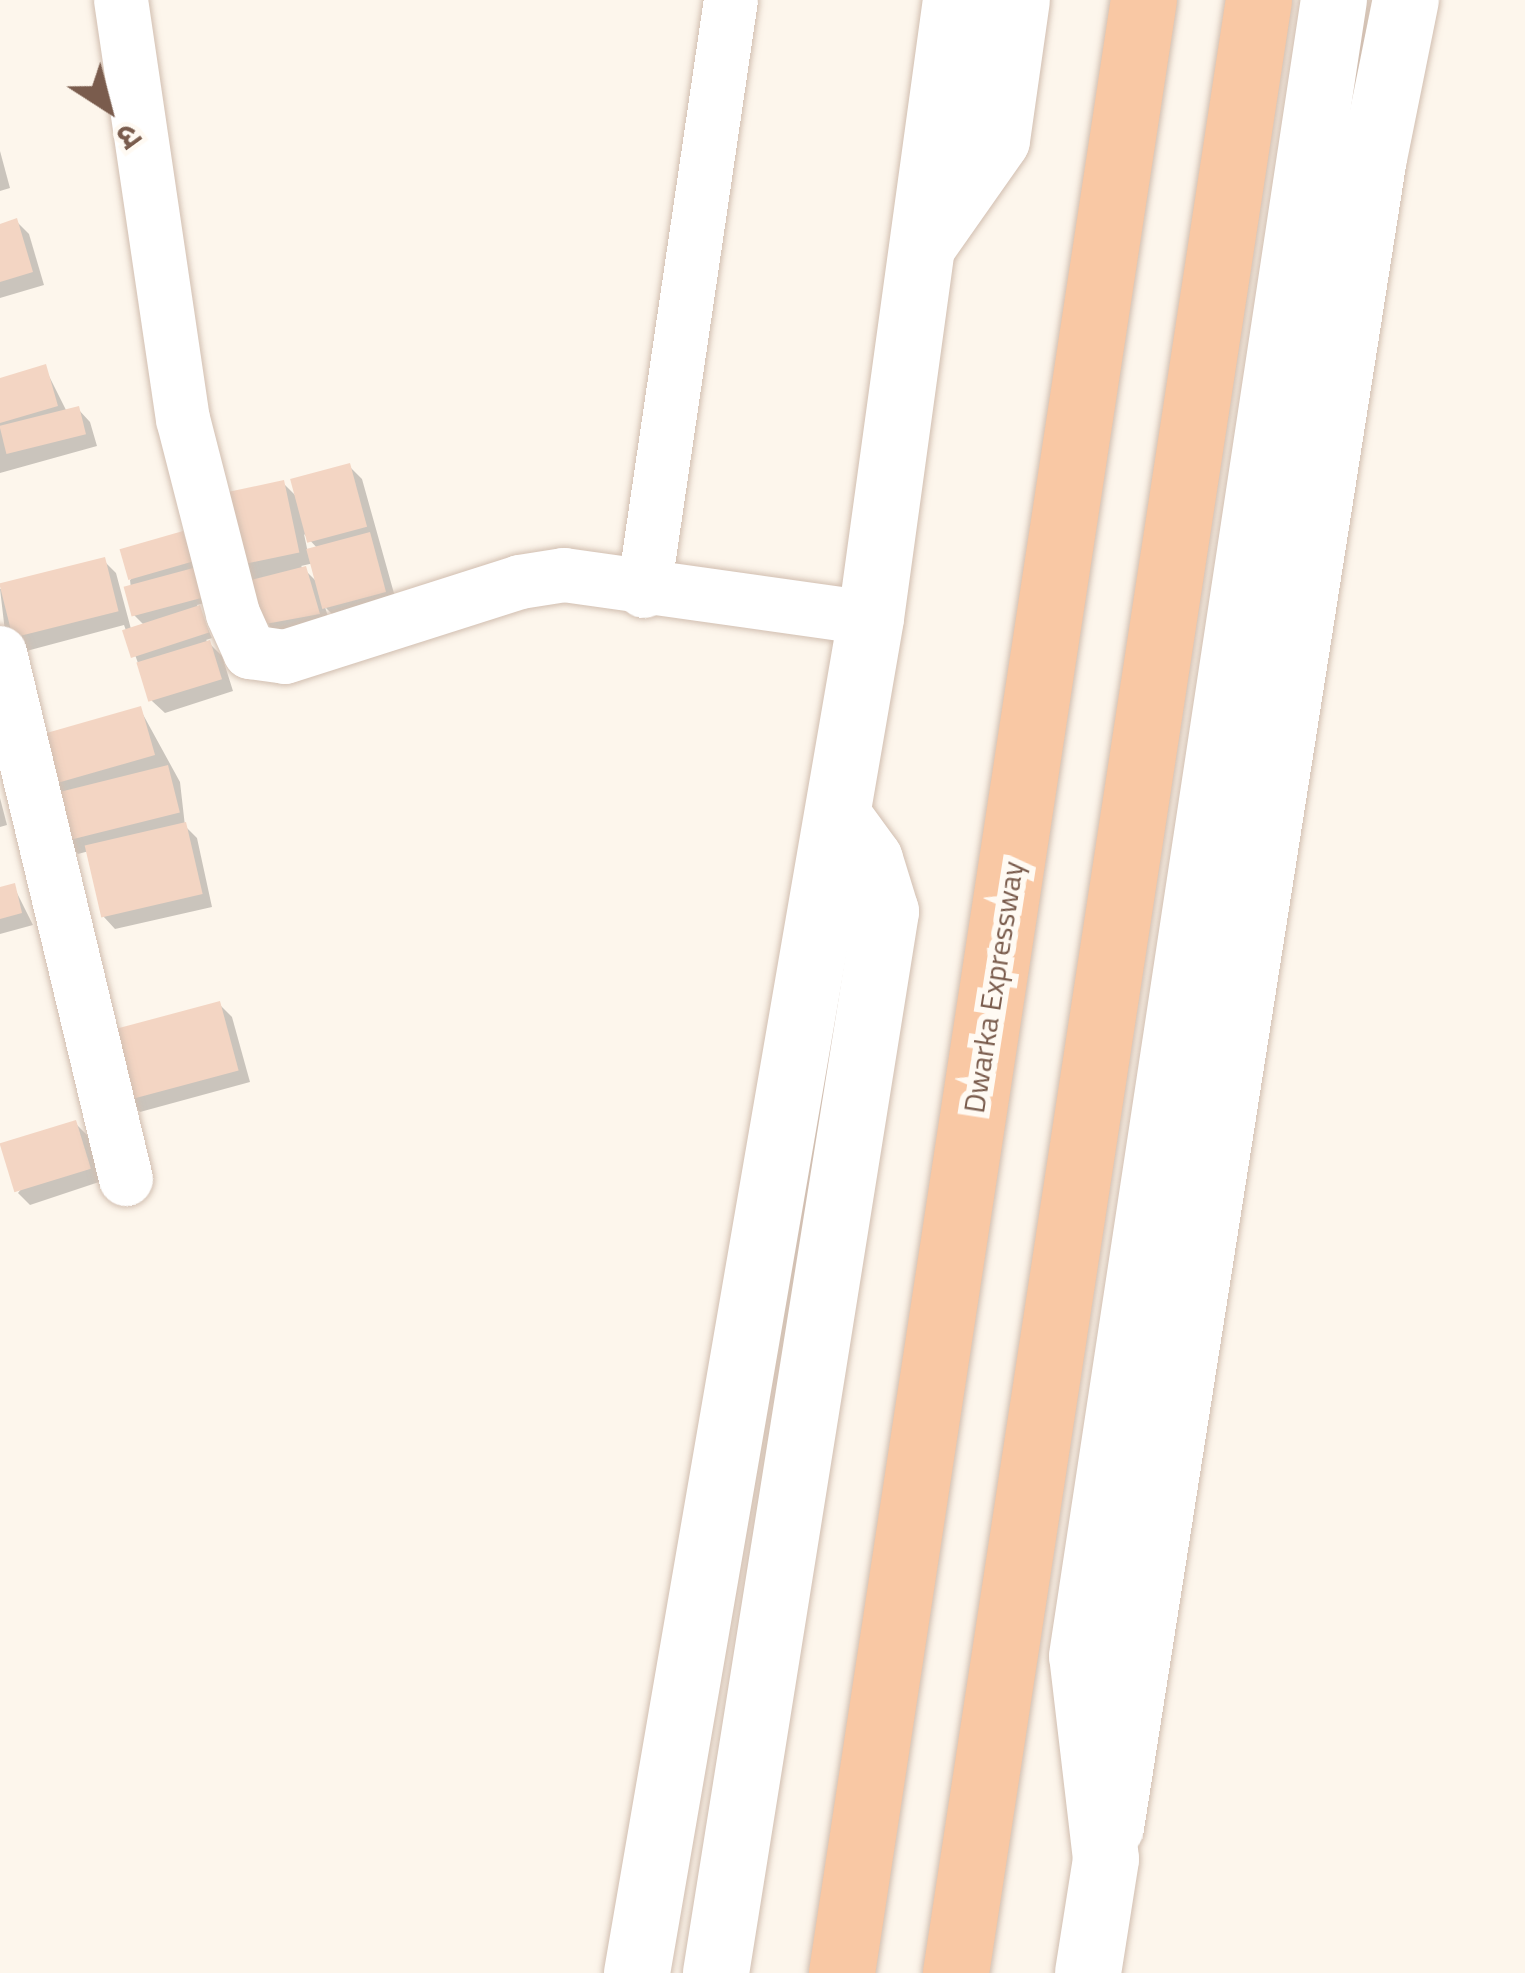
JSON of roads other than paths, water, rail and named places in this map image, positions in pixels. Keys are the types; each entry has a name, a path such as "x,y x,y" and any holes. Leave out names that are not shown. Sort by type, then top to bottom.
{"highway":[{"name":"Dwarka Expressway","path":"842,1973 1144,0"},
{"path":"956,1973 1259,0"}],"street":[{"path":"121,0 183,419 233,614 250,652 285,657 520,581 596,578 644,591 871,618"},
{"path":"644,591 730,0"},
{"path":"637,1973 871,618 956,0"},
{"path":"924,244 997,140 1017,0"},
{"path":"1106,1858 1082,1656 1334,0"},
{"path":"1088,1973 1370,181 1406,0"},
{"path":"0,653 13,747 126,1179"},
{"path":"716,1973 886,912 870,860 838,816"}]}
